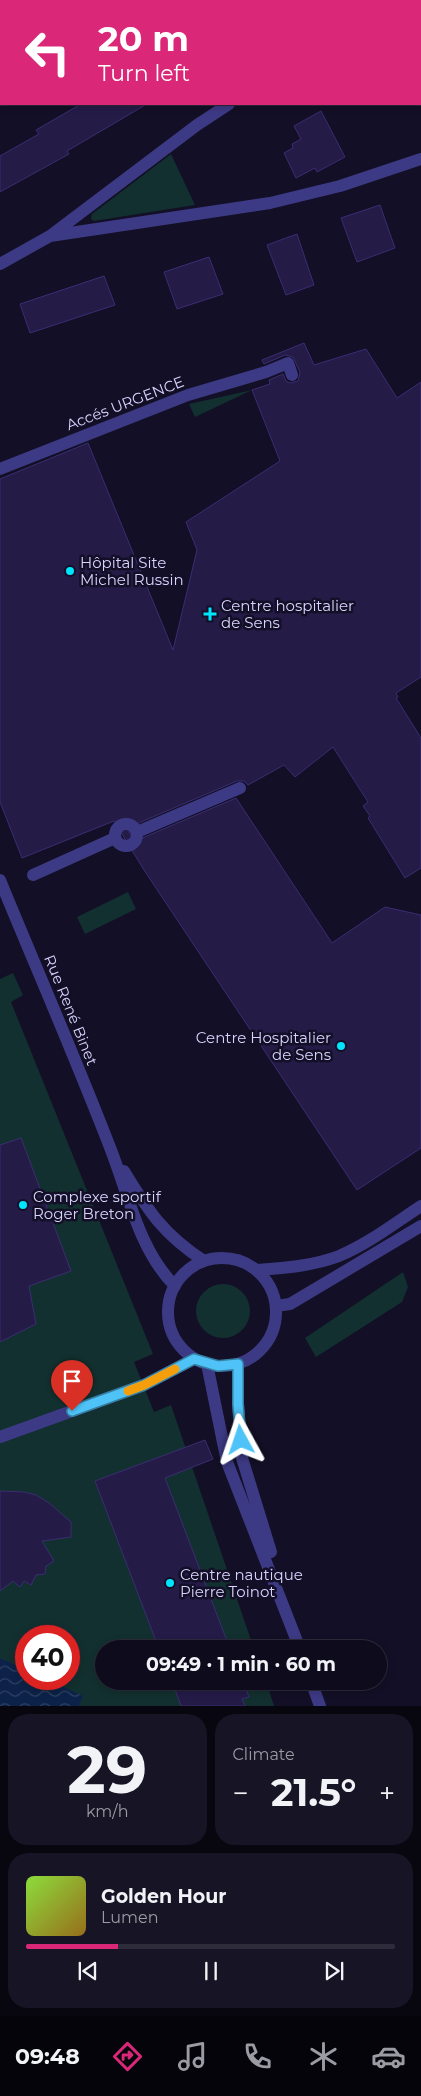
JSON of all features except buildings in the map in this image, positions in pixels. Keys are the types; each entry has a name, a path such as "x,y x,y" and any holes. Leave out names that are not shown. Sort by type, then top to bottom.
{"street":[{"path":"0,264 50,236 199,130 228,105"},
{"path":"50,236 234,206 270,204 340,186 421,159"},
{"name":"Accés URGENCE","path":"0,469 188,394 264,373 288,363 292,374"},
{"path":"32,875 115,838 119,844 129,846 137,839 137,832 240,788"},
{"name":"Rue René Binet","path":"0,880 112,1152 130,1206 150,1250 164,1275 175,1286"},
{"name":"Rue René Binet","path":"112,1152 149,1213 171,1236 204,1261"},
{"path":"256,1270 280,1269 338,1256 355,1248 421,1206"},
{"path":"276,1306 290,1304 421,1226"},
{"path":"217,1258 231,1259 244,1263 256,1270 269,1286 276,1306 273,1328 263,1348 252,1358 228,1366 207,1364 194,1359 180,1345 170,1327 168,1313 170,1299 175,1286 192,1267 204,1261 217,1258"},
{"path":"0,1437 144,1385 194,1359"},
{"path":"207,1364 227,1462 297,1640"},
{"path":"238,1364 238,1404 242,1458 297,1640"},
{"path":"314,1690 320,1706"}],"green space":[{"path":"171,154 195,205 94,221 91,219 92,214"},
{"path":"252,390 195,417 189,404"},
{"path":"128,892 136,909 85,934 77,917"},
{"path":"13,973 23,995 11,1002 153,1354 134,1362 154,1412 171,1405 251,1640 95,1640 95,1690 269,1690 274,1706 0,1706 0,979"},
{"path":"403,1272 408,1287 402,1302 316,1357 305,1338"},
{"path":"223,1284 233,1286 242,1292 248,1301 250,1311 248,1321 242,1330 233,1336 223,1338 213,1336 204,1330 198,1321 196,1311 198,1301 204,1292 213,1286"}],"water":[{"path":"0,1658 15,1665 15,1690 70,1690 83,1696 79,1706 0,1706"}],"slow traffic":[{"path":"128,1391 175,1369"}],"place":[{"name":"Hôpital Site Michel Russin","path":"70,571"},
{"name":"Centre hospitalier de Sens","path":"210,614"},
{"name":"Centre Hospitalier de Sens","path":"341,1046"},
{"name":"Complexe sportif Roger Breton","path":"23,1205"},
{"name":"Centre nautique Pierre Toinot","path":"170,1583"}],"route":[{"path":"72,1411 144,1385 194,1359 218,1366 238,1364 238,1404 241,1440"}]}
